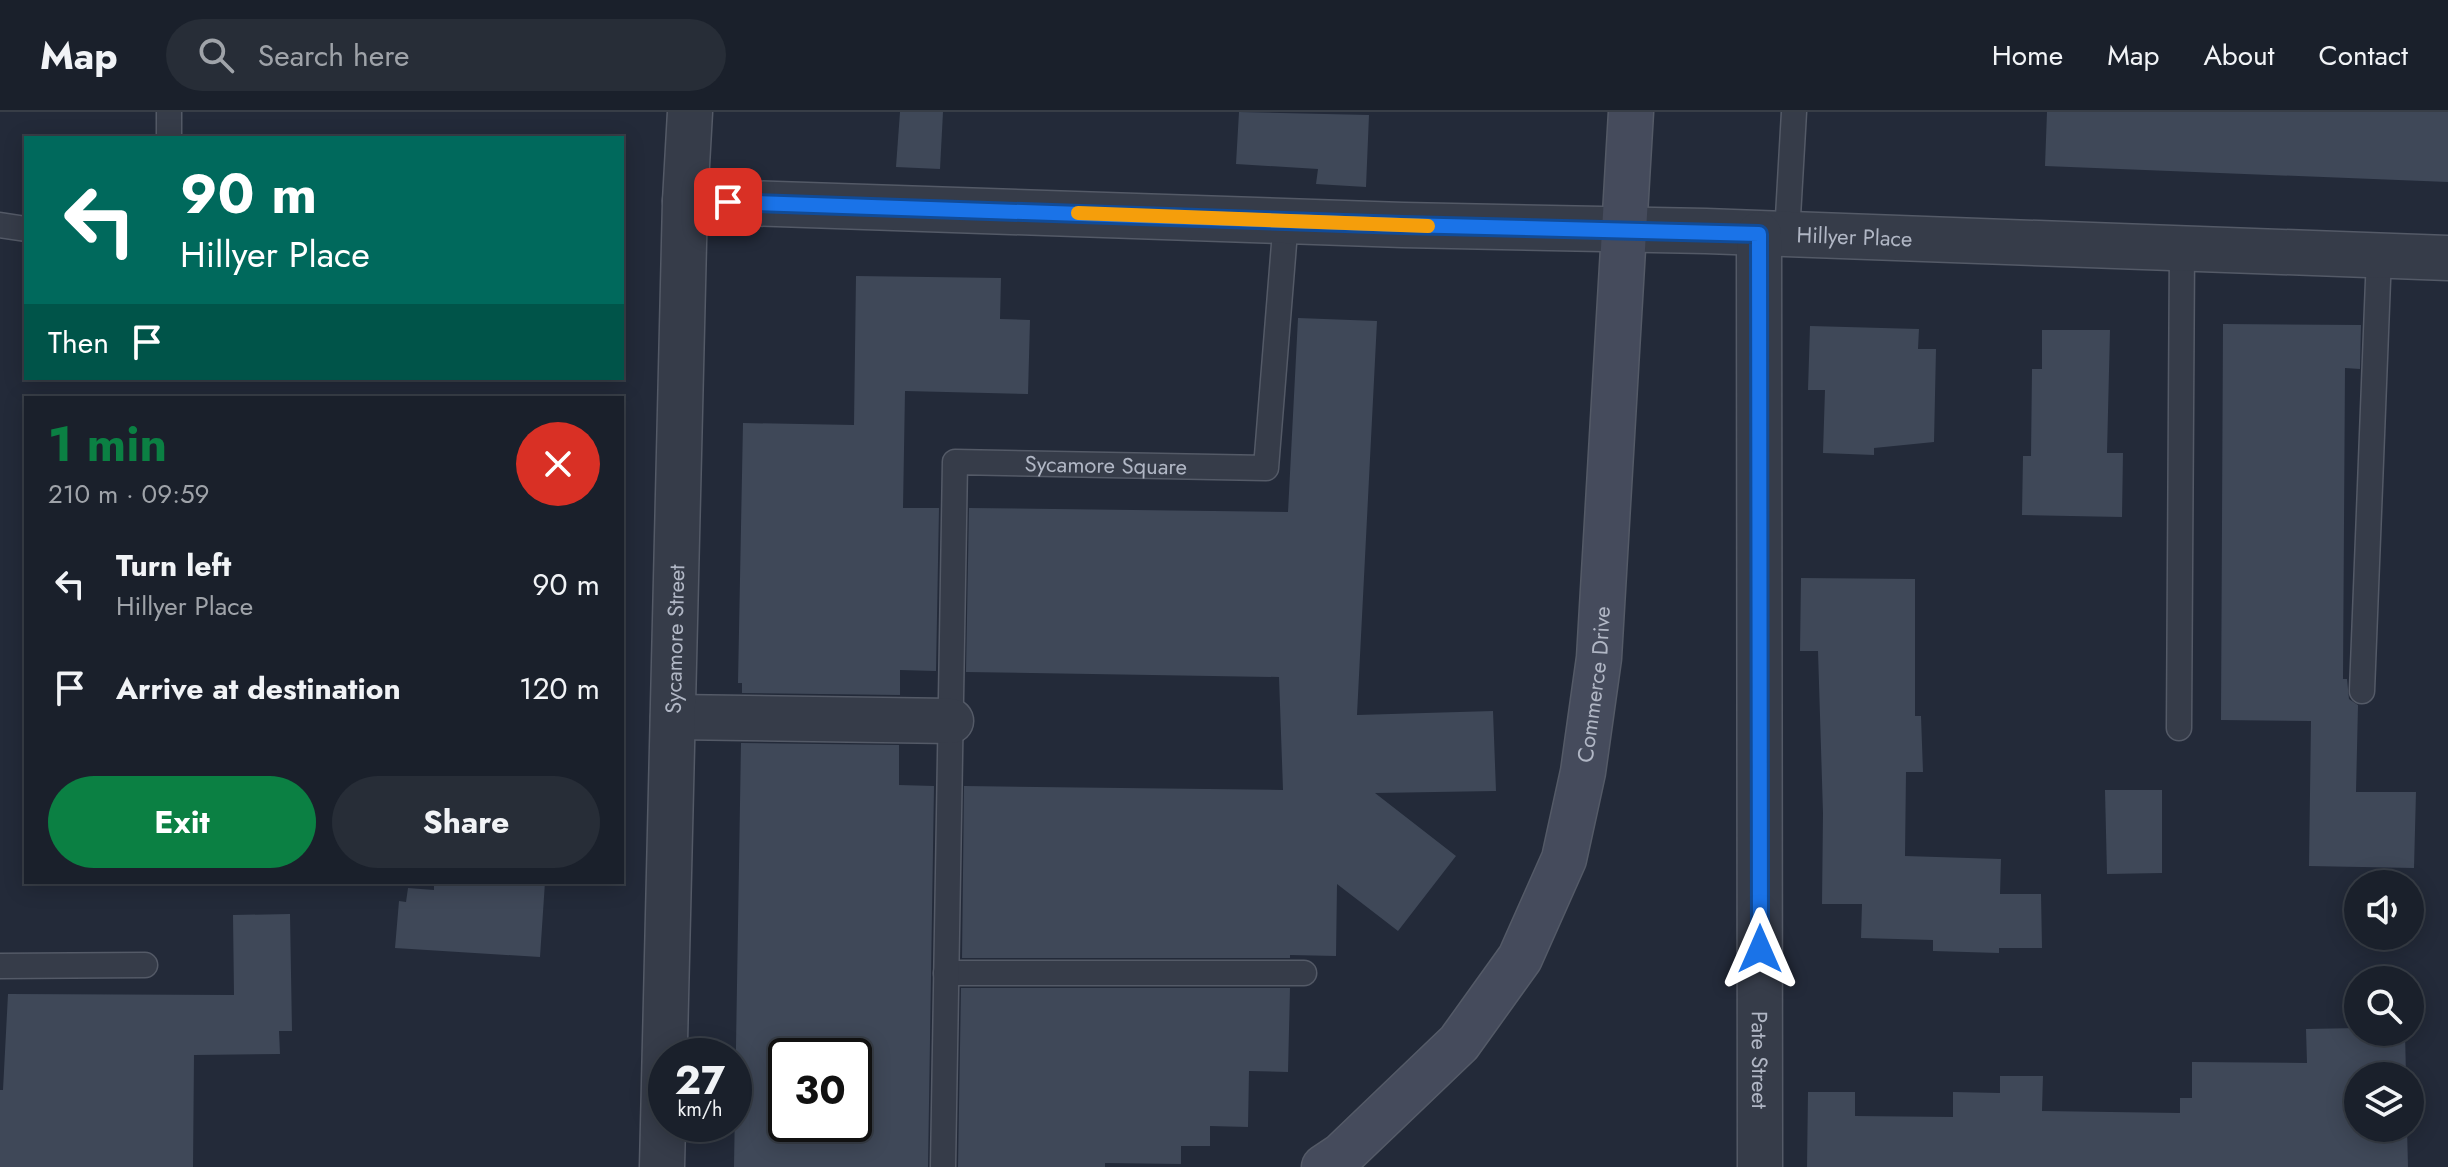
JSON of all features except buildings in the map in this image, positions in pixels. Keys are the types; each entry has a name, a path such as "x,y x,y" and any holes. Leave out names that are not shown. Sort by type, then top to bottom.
{"main road":[{"name":"Commerce Drive","path":"1324,1167 1342,1155 1459,1043 1520,958 1564,859 1583,772 1599,658 1631,112"}],"street":[{"name":"Sycamore Street","path":"662,1167 685,201 690,112"},
{"name":"Hillyer Place","path":"685,201 2448,258"},
{"name":"Pate Street","path":"1760,1167 1773,234"},
{"path":"673,717 951,721"}],"lane":[{"path":"169,112 169,136"},
{"path":"1773,234 1794,112"},
{"name":"Sycamore Square","path":"943,1167 955,462 1266,468 1286,219"},
{"path":"0,225 24,229"},
{"path":"2179,728 2182,249"},
{"path":"2362,691 2379,255"},
{"path":"0,966 145,965"},
{"path":"946,973 1304,973"}],"slow traffic":[{"path":"1078,213 1428,226"}],"route":[{"path":"728,202 1759,234 1760,949"}]}
